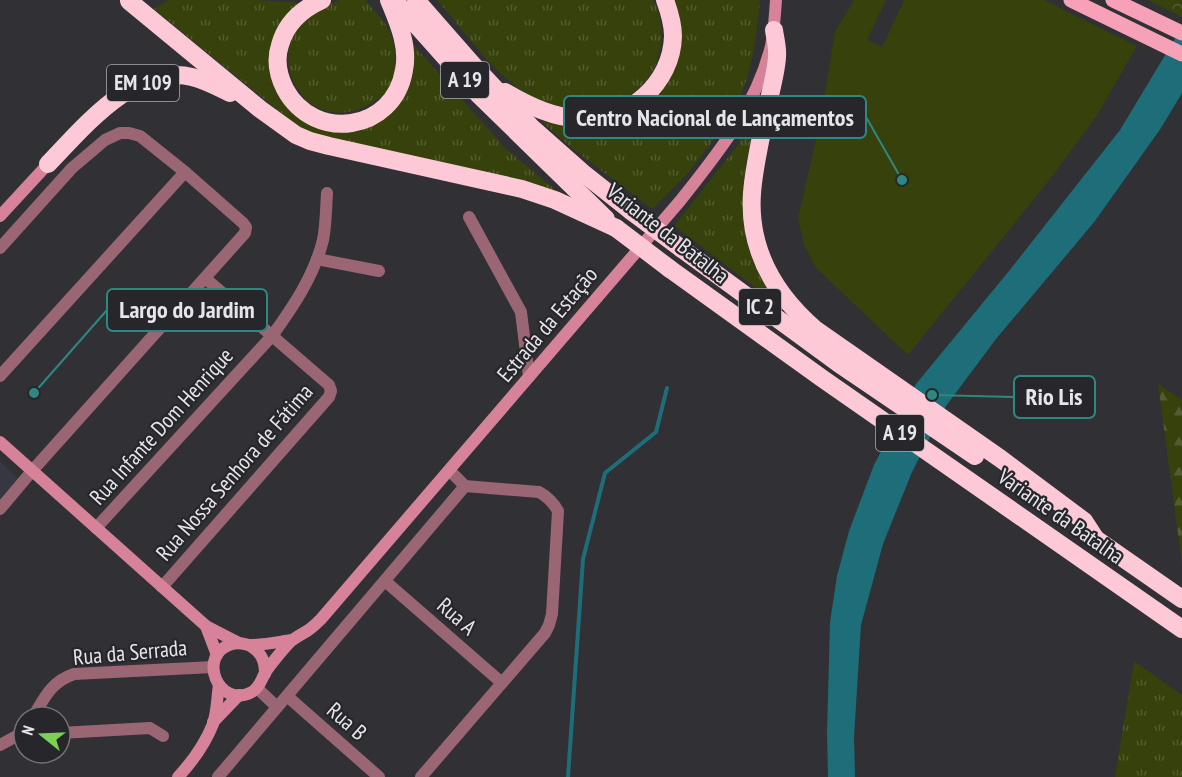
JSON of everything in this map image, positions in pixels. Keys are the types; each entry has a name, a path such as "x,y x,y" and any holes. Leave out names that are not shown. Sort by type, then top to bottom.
{"highway":[{"path":"129,0 260,109 296,135 329,146 522,189 555,200 616,228"},
{"path":"322,0 301,12 290,23 278,51 277,68 289,96 300,107 312,117 340,124 369,119 382,111 400,86 405,55 399,22 389,0"},
{"name":"Variante da Batalha","path":"394,0 412,8 493,109 616,228 823,379 1182,629"},
{"path":"490,84 541,111 564,117 584,119 621,112 636,104 650,92 662,75 669,57 673,36 671,17 664,0"},
{"name":"IC 2","path":"412,8 434,21 531,127 584,173 682,249 842,357"},
{"path":"774,30 778,56 752,192 752,214 757,248 768,273 786,301 842,357"},
{"name":"EM 109","path":"48,164 118,96 138,84 159,78 177,75 190,76 260,109"},
{"name":"Variante da Batalha","path":"842,357 997,464 1095,538 1182,599"}],"main road":[{"name":"Estrada da Estação","path":"256,688 292,640 309,630 321,619 450,471 722,149 750,100 770,48 776,0"},
{"path":"1071,0 1182,54"},
{"path":"1113,0 1182,33"},
{"name":"EM 109","path":"0,216 48,164"},
{"path":"0,442 206,626 256,649 262,656 265,674"},
{"path":"206,626 215,661 214,677 219,685 224,691 239,695 256,688"},
{"name":"Estrada da Estação","path":"215,661 226,646 292,640"},
{"path":"178,777 202,747 213,722 219,685"},
{"path":"213,722 239,695"}],"street":[{"path":"0,248 72,168 105,140 129,133 140,136 185,172 246,227 245,233 206,278 0,509"},
{"path":"0,376 185,172"},
{"name":"Rua Infante Dom Henrique","path":"96,528 272,336 294,306 308,281 323,239 327,193"},
{"path":"469,217 521,312 529,377"},
{"path":"317,259 380,271"},
{"name":"Rua Nossa Senhora de Fátima","path":"162,587 329,397 331,391 329,385 206,278"},
{"path":"421,777 545,633 552,614 558,511 554,503 538,492 465,486 450,471"},
{"path":"218,777 465,486"},
{"name":"Rua A","path":"384,581 502,683"},
{"name":"Rua da Serrada","path":"40,705 57,682 74,674 215,661"},
{"path":"256,688 277,707"},
{"name":"Rua B","path":"287,696 379,777"},
{"path":"72,733 150,728 164,736"}],"shaded area":[{"path":"0,461 18,478 0,499"}],"green space":[{"path":"168,0 256,0 299,3 284,18 276,32 272,78 279,97 294,112 378,120 411,42 505,148 557,191 333,140 308,132 286,117 154,9"},
{"path":"340,0 365,0 388,28 394,44 396,61 390,86 383,94 368,105 346,112 325,111 306,99 298,90 291,75 288,53 291,38 301,23 323,7"},
{"path":"437,0 653,0 661,22 661,47 658,59 647,80 633,93 606,105 585,109 552,108 531,97 501,74"},
{"path":"673,0 760,0 750,66 737,103 704,152 652,209 573,149 541,121 564,125 619,120 641,110 658,95 672,67"},
{"path":"854,0 886,0 867,40 882,47 904,0 1044,0 1137,46 1096,117 1047,183 908,355 816,268 804,245 798,218 821,117 835,31"},
{"path":"1147,0 1182,0 1182,17"},
{"path":"757,112 746,164 743,218 750,253 775,302 674,226 738,145"},
{"path":"1158,384 1182,400 1182,564"},
{"path":"1134,661 1182,695 1182,777 1115,777"}],"water":[{"path":"1182,27 1182,93 1161,128 1095,221 996,339 946,406 912,472 883,544 861,625 854,737 855,777 828,777 830,622 837,576 849,531 874,465 916,384 1120,130"}],"waterway":[{"path":"568,777 583,559 605,473 656,432 667,388"}],"place":[{"name":"Centro Nacional de Lançamentos","path":"902,180"},
{"name":"Largo do Jardim","path":"34,393"},
{"name":"Rio Lis","path":"932,395"}]}
